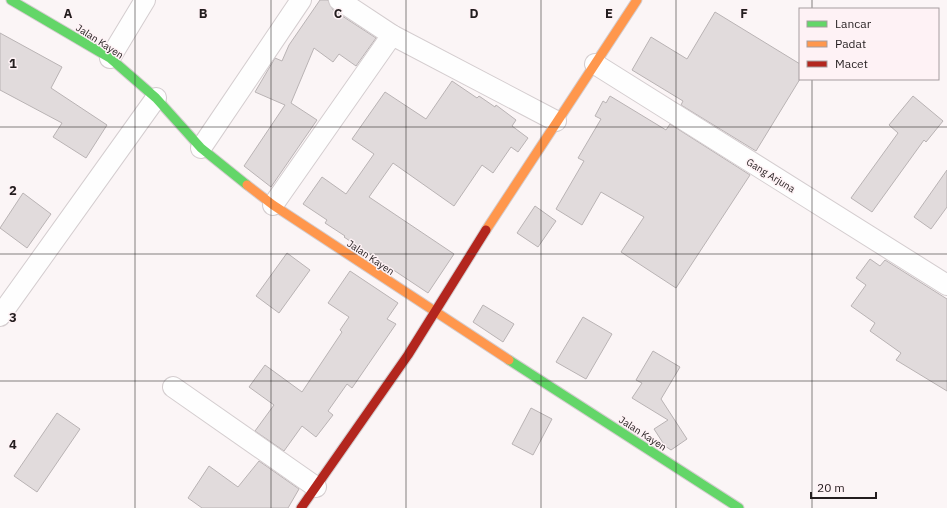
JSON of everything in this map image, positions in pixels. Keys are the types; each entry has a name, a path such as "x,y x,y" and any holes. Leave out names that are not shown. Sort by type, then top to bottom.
{"street":[{"name":"Jalan Kayen","path":"11,0 110,58 156,98 201,148 273,205 434,312 739,508"},
{"path":"110,58 145,0"},
{"path":"201,148 301,0"},
{"path":"339,0 392,35 556,121"},
{"path":"301,508 408,355 556,121 637,0"},
{"path":"273,205 392,35"},
{"name":"Gang Arjuna","path":"595,64 947,285"},
{"path":"0,316 156,98"},
{"path":"173,387 316,488"}],"building":[{"path":"320,0 328,0 333,10 376,38 356,66 339,54 333,62 314,48 291,103 317,120 271,187 244,166 285,105 255,92 275,58 282,61 289,45"},
{"path":"715,12 799,63 799,80 756,151 681,105 683,101 632,70 651,37 687,59"},
{"path":"0,33 62,67 51,88 107,125 86,158 53,137 62,123 0,90"},
{"path":"452,81 477,98 479,96 495,107 496,105 516,120 512,126 528,138 518,152 511,147 493,173 482,165 454,206 393,163 369,197 454,254 428,293 344,237 345,236 325,223 327,220 303,204 322,177 346,194 374,154 352,139 385,92 426,119"},
{"path":"610,96 666,130 670,124 750,175 676,288 621,252 644,217 601,192 582,225 556,209 584,161 578,158 601,119 595,116 603,101 606,103"},
{"path":"913,96 943,121 926,142 924,140 872,212 851,198 898,133 889,125"},
{"path":"947,170 947,207 931,229 914,217"},
{"path":"23,193 51,214 27,248 0,228"},
{"path":"535,206 556,221 538,247 517,233"},
{"path":"287,253 310,270 279,313 256,296"},
{"path":"870,259 880,266 885,260 947,299 947,391 896,360 901,353 870,331 875,323 851,306 866,285 856,278"},
{"path":"350,271 398,303 387,319 396,324 352,388 347,384 328,411 333,415 316,437 302,426 284,451 255,431 274,405 249,387 265,365 302,392 342,332 340,330 349,317 328,303"},
{"path":"483,305 514,324 503,342 473,322"},
{"path":"583,317 612,334 586,379 556,362"},
{"path":"653,351 680,367 661,399 687,439 671,450 665,446 654,429 668,420 632,398 642,383 636,380"},
{"path":"531,408 552,419 533,455 512,444"},
{"path":"57,413 80,429 37,492 14,476"},
{"path":"259,461 299,489 288,508 202,508 188,498 209,466 238,487"}],"traffic: fast":[{"path":"11,0 110,58 156,98 201,148 247,185"},
{"path":"509,360 739,508"}],"traffic: slow":[{"path":"486,230 637,0"},
{"path":"247,185 273,205 509,360"}],"traffic: jam":[{"path":"301,508 408,355 486,230"}]}
